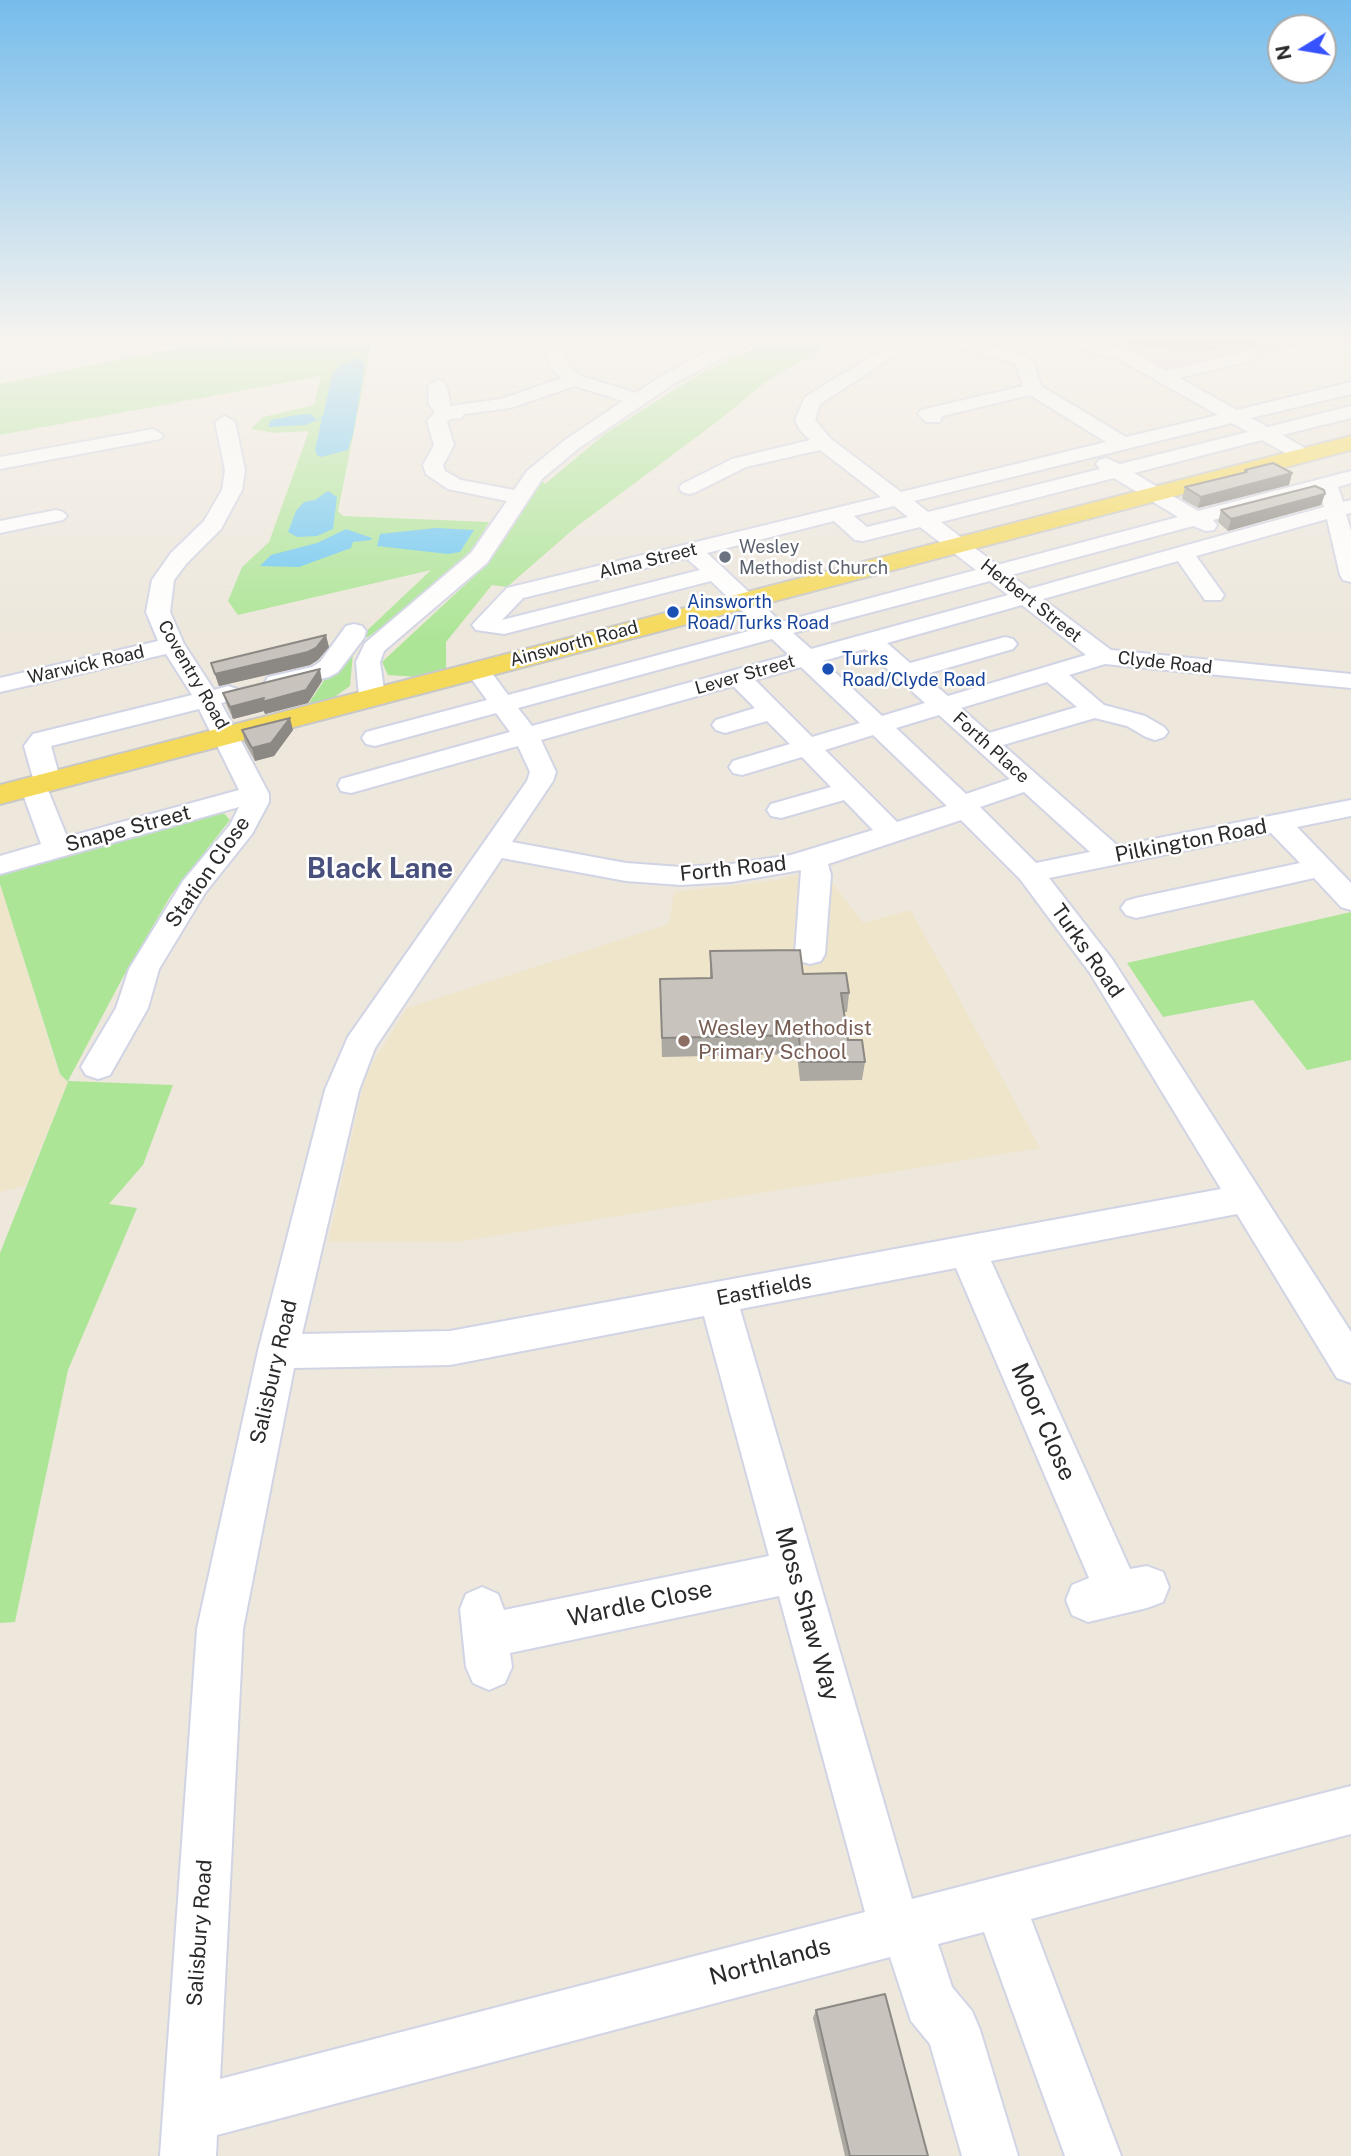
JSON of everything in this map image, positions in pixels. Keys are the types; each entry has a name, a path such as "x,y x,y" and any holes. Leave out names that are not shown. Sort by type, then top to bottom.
{"main road":[{"name":"Ainsworth Road","path":"0,795 1351,443"}],"street":[{"path":"0,463 144,437"},
{"name":"Coventry Road","path":"227,736 208,699 172,645 158,612 160,592 170,570 213,524 232,490 232,437"},
{"path":"442,437 444,445 433,465 439,478 464,487 520,497"},
{"path":"372,697 368,662 373,648 479,558 534,475 583,437"},
{"path":"818,437 824,443"},
{"path":"1111,437 1123,444"},
{"name":"Alma Street","path":"716,573 503,627 484,625 515,593 1153,437"},
{"path":"838,514 863,535 1253,437"},
{"path":"1269,437 1322,458 1328,483 1343,508 1351,575"},
{"path":"688,488 739,463 824,443"},
{"name":"Herbert Street","path":"824,443 1104,657"},
{"path":"1088,453 1229,540"},
{"path":"375,738 1351,477"},
{"name":"Lever Street","path":"351,785 391,780 526,736 1343,508"},
{"path":"0,527 56,516"},
{"name":"Turks Road","path":"691,550 963,806 1030,873 1101,966 1351,1366"},
{"path":"1183,552 1213,595"},
{"path":"968,613 1005,644 1095,710 1136,722 1155,732"},
{"path":"57,849 41,784 37,746 42,740 320,672 328,667 344,648 354,631 327,638"},
{"name":"Forth Place","path":"869,640 1112,856"},
{"path":"906,672 1005,644"},
{"name":"Warwick Road","path":"0,685 172,645"},
{"name":"Clyde Road","path":"742,767 1104,657 1351,681"},
{"path":"191,671 218,664"},
{"name":"Salisbury Road","path":"188,2135 220,1629 278,1351 350,1065 360,1045 540,781 543,772 526,736 477,670"},
{"path":"738,677 892,833"},
{"path":"985,742 1095,710"},
{"path":"725,725 772,711"},
{"name":"Station Close","path":"115,1052 144,969 193,888 242,828 255,802 255,794 227,736"},
{"name":"Forth Road","path":"495,848 626,872 661,875 732,873 812,859 892,833 1029,782"},
{"path":"781,810 849,790"},
{"name":"Snape Street","path":"0,865 255,794"},
{"name":"Pilkington Road","path":"1030,873 1351,808"},
{"path":"1278,824 1351,900"},
{"path":"810,954 817,875 812,859"},
{"path":"1136,908 1320,868"},
{"name":"Eastfields","path":"278,1351 450,1348 1247,1198"},
{"name":"Moor Close","path":"967,1250 1118,1594"},
{"name":"Moss Shaw Way","path":"718,1299 795,1572 901,1928 930,2002 953,2030 990,2156"},
{"name":"Wardle Close","path":"486,1637 795,1572"},
{"name":"Northlands","path":"188,2135 901,1928 1351,1810"},
{"path":"999,1903 1093,2156"}],"shaded area":[{"name":"Wesley Methodist Primary School","path":"822,869 863,923 911,910 1040,1148 457,1242 328,1242 366,1074 407,1008 669,924 674,892 772,881"},
{"path":"0,884 59,1074 68,1082 25,1186 0,1192"}],"green space":[{"path":"307,437 353,437 338,511 343,516 489,522 476,545 434,589 368,637 357,640 431,570 238,615 228,601 242,567 269,542"},
{"path":"602,437 697,437 576,527 507,587 492,585 446,642 446,670 419,677 388,675 382,662 483,568 483,561 541,479 545,484"},
{"path":"357,640 350,686 333,698 303,712 339,658"},
{"path":"219,808 230,820 171,895 122,979 68,1081 173,1085 143,1165 109,1204 137,1208 68,1370 15,1622 0,1623 0,1253 68,1082 60,1074 0,884 0,876 58,855"},
{"path":"1351,912 1351,1060 1307,1070 1253,1000 1163,1017 1127,963"}],"water":[{"path":"318,437 352,437 348,450 321,457 315,450"},
{"path":"328,491 337,497 333,529 317,536 297,537 288,532 296,511 304,502 315,500"},
{"path":"436,528 474,530 460,552 448,554 377,546 380,534"},
{"path":"346,529 372,538 353,542 351,548 299,567 260,566 271,555 317,543"}],"building":[{"path":"1273,463 1292,473 1201,497 1185,487 1247,472 1245,470"},
{"path":"1315,486 1324,490 1325,494 1231,519 1221,510"},
{"path":"326,635 316,648 308,652 215,674 211,663"},
{"path":"320,669 306,690 262,702 264,698 230,707 223,693"},
{"path":"290,718 271,743 252,748 242,730"},
{"path":"800,950 803,974 846,973 849,993 841,993 848,1040 862,1040 865,1062 801,1062 799,1035 662,1038 660,979 712,978 710,951"},
{"path":"885,1994 928,2156 850,2156 816,2010"}],"place":[{"name":"Wesley Methodist Church","path":"725,557"},
{"name":"Ainsworth Road/Turks Road","path":"673,612"},
{"name":"Turks Road/Clyde Road","path":"828,669"},
{"name":"Wesley Methodist Primary School","path":"684,1041"}],"district":[{"name":"Black Lane","path":"380,869"}]}
